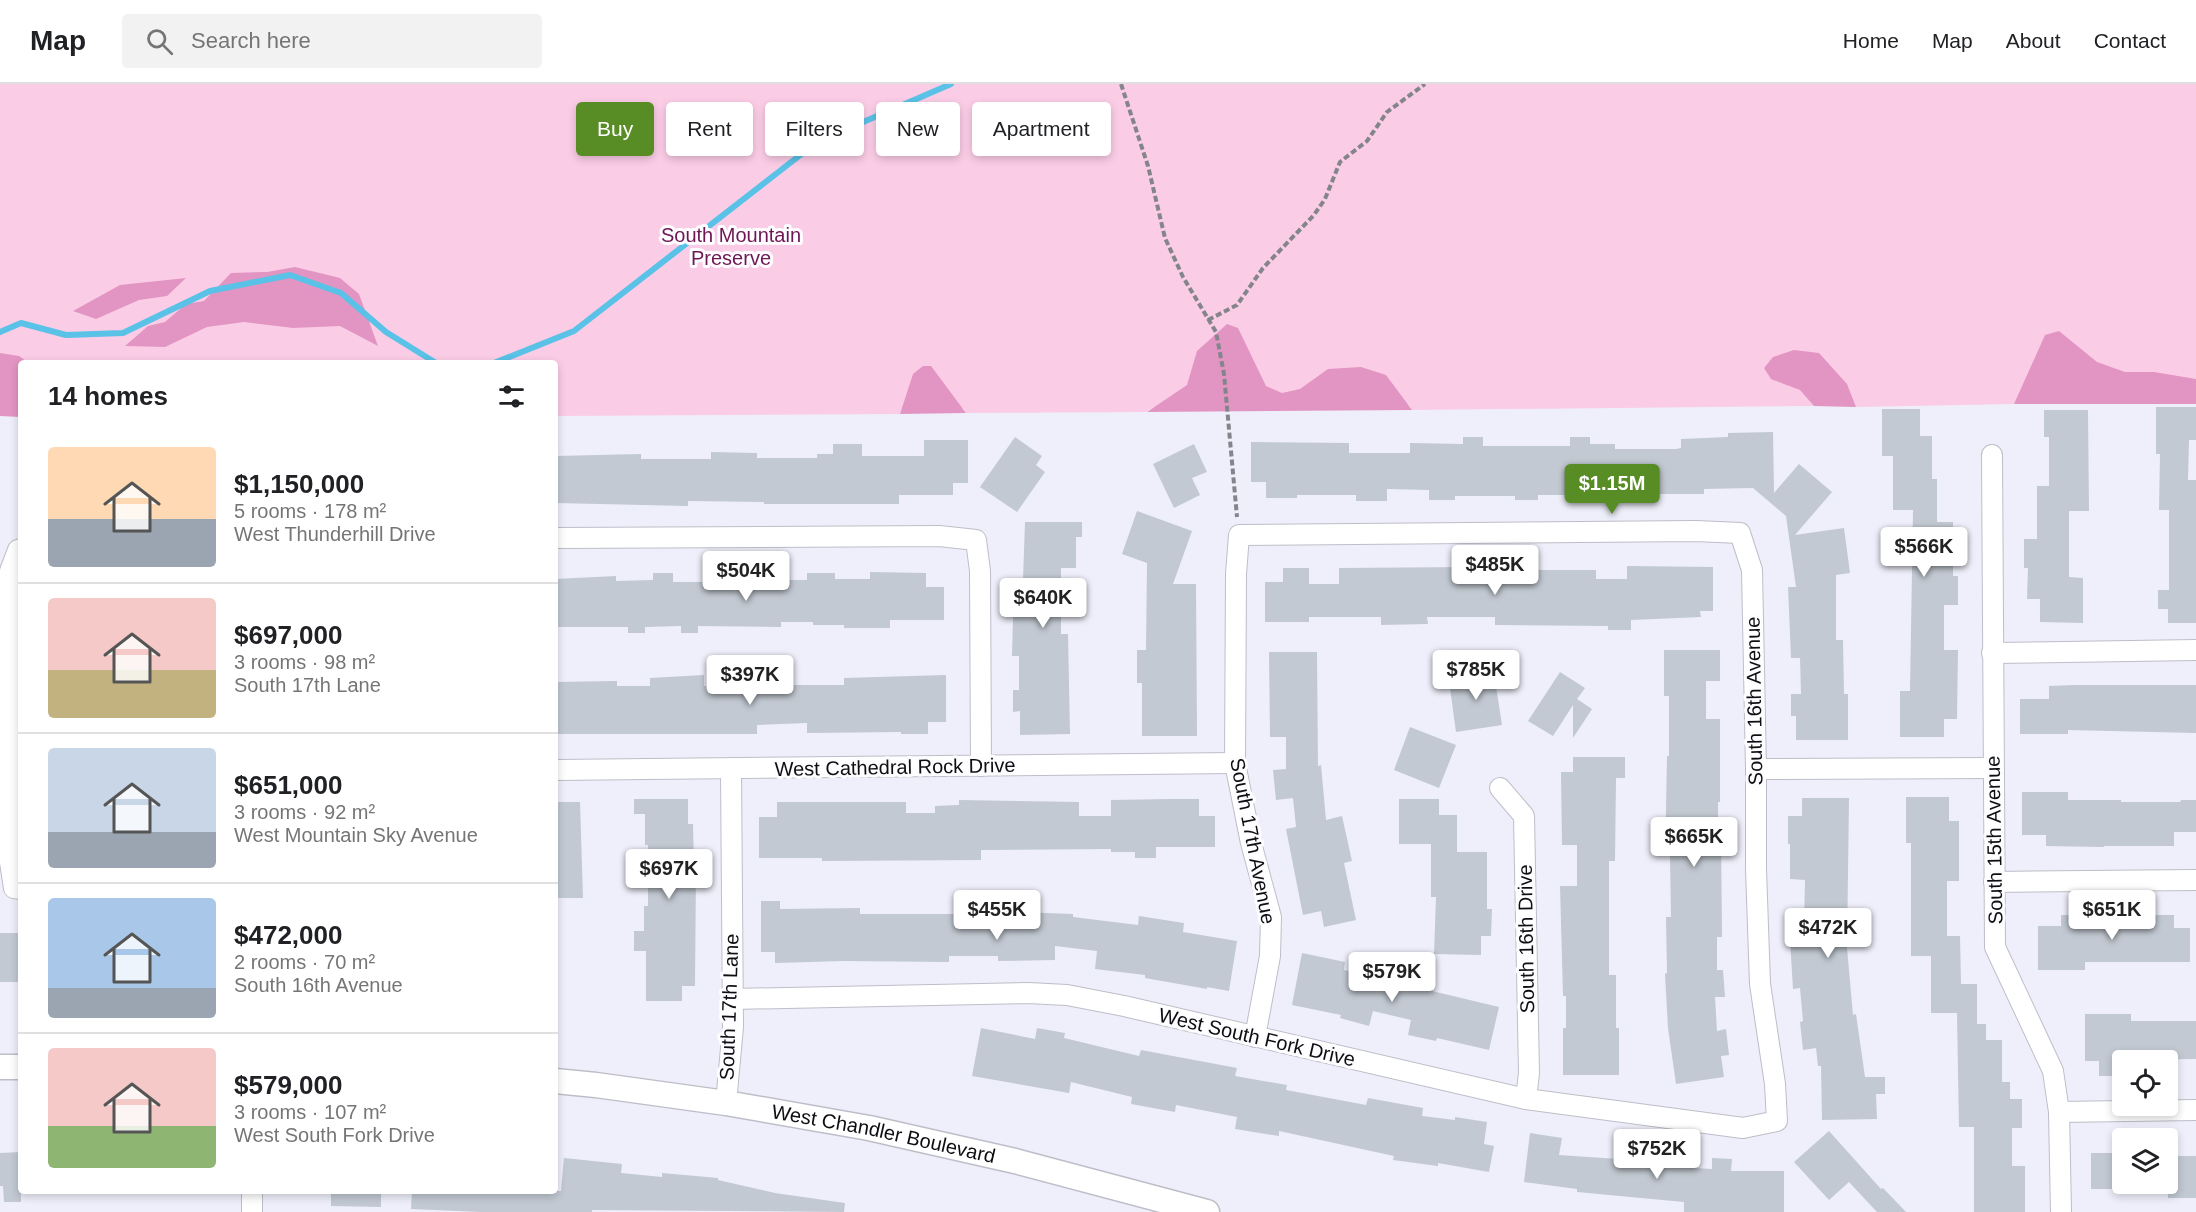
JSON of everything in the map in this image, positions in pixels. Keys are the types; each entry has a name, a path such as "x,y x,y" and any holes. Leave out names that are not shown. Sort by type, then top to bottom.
{"street":[{"name":"South 15th Avenue","path":"1992,455 1995,947 2053,1071 2059,1112 2061,1212"},
{"name":"South 16th Avenue","path":"1239,536 1684,531 1740,533 1752,570 1760,984 1775,1084 1777,1121"},
{"path":"558,538 939,536 976,540 980,571 981,766"},
{"name":"South 17th Avenue","path":"1239,536 1236,574 1235,763 1251,843 1271,917 1270,956 1255,1037"},
{"path":"18,551 10,571 10,862 18,888"},
{"path":"1992,653 2196,650"},
{"name":"West Cathedral Rock Drive","path":"558,770 1235,763"},
{"name":"South 17th Lane","path":"726,1102 733,1028 731,768"},
{"path":"1756,769 1993,768"},
{"name":"South 16th Drive","path":"1500,788 1524,816 1529,1073 1526,1099"},
{"path":"1994,882 2196,880"},
{"name":"West South Fork Drive","path":"732,999 1028,993 1067,995 1124,1006 1526,1099 1743,1128 1777,1121"},
{"path":"0,1067 18,1067"},
{"name":"West Chandler Boulevard","path":"558,1081 726,1102 869,1128 941,1144 1207,1212"},
{"path":"2059,1112 2196,1110"},
{"path":"252,1194 252,1212"}],"path":[{"path":"1121,84 1148,166 1165,238 1183,277 1216,332 1224,374 1239,536"},
{"path":"1209,320 1236,305 1263,268 1314,214 1325,198 1340,162 1367,141 1387,112 1425,84"}],"green space":[{"name":"South Mountain Preserve","path":"0,84 2196,84 2196,401 2015,402 2014,404 1856,407 1854,403 1812,404 1814,406 1412,410 1409,405 1154,407 1146,412 966,413 963,408 902,408 900,414 558,416 558,360 18,360 18,370 0,413"}],"shaded area":[{"path":"295,267 340,278 359,294 378,346 340,326 293,328 244,322 207,327 165,347 125,346 148,326 165,322 186,304 204,301 231,273 267,272"},
{"path":"186,278 167,296 139,300 96,319 73,311 120,285"},
{"path":"1227,324 1238,328 1266,386 1282,393 1300,389 1328,369 1361,367 1386,375 1412,410 1147,412 1187,385 1197,351"},
{"path":"2059,331 2097,362 2125,372 2154,372 2196,379 2196,404 2014,404 2045,335"},
{"path":"1794,350 1819,353 1847,384 1856,407 1814,406 1800,390 1771,379 1764,368 1773,357"},
{"path":"0,353 19,356 25,360 18,360 18,417 0,416"},
{"path":"923,366 931,366 966,413 900,414 913,374"}],"building":[{"path":"2156,407 2196,407 2196,440 2189,440 2188,480 2196,480 2196,623 2168,623 2168,609 2158,609 2158,590 2169,590 2169,510 2159,510 2160,454 2156,454"},
{"path":"1882,409 1920,409 1920,436 1932,436 1932,479 1937,479 1937,522 1953,522 1953,576 1958,576 1958,605 1944,605 1944,650 1958,650 1957,719 1944,719 1944,737 1900,737 1900,691 1910,691 1913,510 1893,510 1893,456 1882,456"},
{"path":"2044,410 2088,410 2089,511 2069,511 2069,577 2083,578 2083,623 2040,622 2040,599 2027,599 2028,568 2024,568 2024,539 2037,539 2037,486 2049,486 2049,437 2044,437"},
{"path":"1773,432 1774,493 1799,464 1832,492 1795,535 1844,528 1850,573 1836,575 1836,640 1843,640 1844,694 1848,694 1848,740 1796,740 1796,716 1791,716 1791,694 1801,694 1800,658 1791,658 1788,587 1796,587 1786,516 1753,488 1704,489 1704,494 1651,494 1651,498 1583,498 1583,495 1538,495 1538,500 1515,500 1515,496 1455,496 1455,500 1429,500 1429,490 1387,489 1387,501 1356,501 1356,495 1297,495 1297,498 1266,498 1266,482 1251,482 1251,442 1349,443 1349,453 1410,453 1410,443 1463,444 1463,437 1483,437 1483,446 1570,446 1570,437 1590,437 1590,444 1615,444 1615,449 1676,449 1681,448 1681,439 1728,437 1728,433"},
{"path":"1015,437 1042,456 1036,465 1045,472 1017,512 980,487"},
{"path":"924,440 968,440 968,483 953,483 953,495 899,495 899,504 764,504 764,502 688,501 688,506 558,503 558,456 641,454 641,459 711,459 711,452 757,453 757,458 817,458 817,454 833,454 833,444 862,444 862,456 924,456"},
{"path":"1194,444 1207,472 1192,478 1200,495 1174,508 1153,464"},
{"path":"1137,511 1192,531 1173,584 1196,584 1197,736 1142,736 1142,683 1137,683 1137,650 1146,650 1147,563 1122,554"},
{"path":"1025,522 1082,522 1082,537 1076,537 1076,568 1061,568 1061,634 1068,634 1070,734 1020,735 1020,711 1013,712 1013,690 1019,690 1019,656 1012,656 1014,580 1023,580"},
{"path":"1627,566 1713,567 1713,611 1700,611 1701,617 1631,620 1631,630 1608,630 1608,626 1495,625 1495,617 1427,617 1428,624 1381,625 1381,617 1309,617 1309,622 1265,622 1265,582 1283,582 1283,568 1309,568 1309,584 1339,584 1339,568 1467,567 1467,583 1509,582 1509,570 1596,570 1596,579 1627,579"},
{"path":"870,572 926,573 926,587 944,587 944,620 890,620 890,628 844,628 844,625 813,625 813,622 781,622 781,627 698,626 698,633 681,633 681,626 645,627 645,633 628,633 628,627 558,627 558,579 616,576 616,581 653,580 653,573 673,573 673,582 707,582 707,573 727,573 727,580 807,580 807,573 835,573 835,579 870,579"},
{"path":"1664,650 1720,650 1720,681 1706,681 1706,719 1720,719 1718,835 1721,835 1722,937 1717,937 1717,970 1723,970 1725,997 1715,997 1717,1031 1726,1029 1729,1055 1721,1056 1724,1077 1676,1084 1668,1028 1665,974 1667,973 1666,917 1671,917 1670,855 1666,855 1669,696 1664,696"},
{"path":"1269,652 1317,652 1318,766 1321,765 1326,820 1342,816 1352,861 1344,863 1356,920 1324,927 1321,911 1303,915 1286,829 1296,827 1293,798 1276,800 1273,770 1286,769 1286,737 1270,737"},
{"path":"1493,667 1502,725 1456,732 1450,688 1461,687 1459,672"},
{"path":"1560,672 1585,688 1577,699 1592,709 1573,738 1573,705 1553,736 1528,721"},
{"path":"764,674 780,674 780,685 844,685 844,678 946,675 946,722 928,722 928,734 807,733 807,723 757,725 757,734 558,734 558,682 617,681 617,686 650,686 650,678 704,675 704,686 735,686 735,683 764,682"},
{"path":"2196,685 2196,733 2068,730 2068,734 2020,734 2020,699 2049,699 2049,686"},
{"path":"1410,727 1456,745 1439,788 1394,770"},
{"path":"1573,757 1625,757 1625,778 1616,778 1615,861 1609,861 1609,975 1616,975 1619,1075 1563,1075 1566,996 1563,996 1560,886 1577,886 1577,845 1562,845 1561,772 1573,772"},
{"path":"2022,792 2068,792 2068,800 2180,802 2181,800 2196,800 2196,832 2174,832 2174,846 2046,846 2046,835 2022,835"},
{"path":"1906,797 1949,797 1949,821 1959,821 1959,881 1947,881 1947,936 1960,936 1961,984 1977,984 1977,1024 1986,1024 1986,1040 2002,1040 2002,1082 2010,1082 2010,1099 2022,1099 2022,1128 2012,1128 2012,1166 2025,1166 2025,1212 1974,1212 1974,1127 1959,1127 1957,1013 1931,1013 1931,956 1911,956 1911,843 1906,843"},
{"path":"1802,798 1849,798 1847,948 1853,1015 1856,1014 1865,1077 1885,1077 1885,1094 1876,1094 1877,1119 1822,1120 1821,1066 1818,1066 1816,1048 1803,1050 1800,988 1793,989 1789,923 1804,923 1805,880 1790,879 1790,844 1788,844 1788,816 1802,816"},
{"path":"634,799 688,799 688,824 693,824 694,868 696,868 695,986 682,986 682,1001 646,1001 646,951 634,951 634,931 644,931 644,906 648,906 648,845 645,845 645,814 634,814"},
{"path":"1199,799 1199,816 1215,816 1215,847 1156,847 1156,858 1135,858 1135,852 1111,852 1111,849 981,850 981,860 822,861 822,858 759,858 759,817 777,817 777,802 906,802 906,813 935,813 935,806 959,805 959,800 1079,802 1079,816 1111,816 1111,800"},
{"path":"1399,799 1439,799 1439,815 1457,815 1457,852 1487,852 1487,909 1492,909 1491,936 1481,936 1481,955 1434,954 1436,897 1431,897 1431,844 1399,844"},
{"path":"558,802 580,802 583,898 558,898"},
{"path":"761,901 780,901 780,909 860,908 860,914 972,914 972,909 1017,909 1017,912 1073,914 1073,917 1138,925 1139,916 1184,923 1183,932 1237,941 1229,991 1145,978 1145,975 1095,969 1097,951 1055,946 1055,960 998,961 998,956 949,956 949,962 775,963 775,952 761,952"},
{"path":"2061,915 2174,915 2174,928 2190,928 2190,962 2085,962 2085,970 2038,970 2038,926 2061,926"},
{"path":"0,933 18,933 18,982 0,982"},
{"path":"1302,953 1345,962 1344,970 1499,1007 1489,1050 1437,1038 1436,1041 1408,1035 1411,1020 1373,1011 1369,1026 1340,1018 1341,1015 1292,1005"},
{"path":"2085,1014 2131,1014 2131,1021 2196,1021 2196,1059 2178,1059 2178,1050 2112,1050 2112,1076 2099,1076 2099,1061 2085,1061"},
{"path":"981,1028 1035,1039 1037,1028 1065,1033 1064,1038 1139,1056 1141,1050 1237,1068 1235,1076 1287,1085 1286,1090 1366,1105 1368,1098 1423,1108 1422,1116 1455,1120 1455,1117 1487,1122 1484,1144 1494,1146 1489,1172 1438,1163 1438,1166 1393,1160 1394,1156 1279,1131 1279,1136 1235,1129 1237,1117 1176,1105 1175,1112 1131,1104 1132,1097 1071,1082 1069,1093 972,1076"},
{"path":"1829,1131 1881,1189 1883,1188 1906,1212 1877,1212 1849,1182 1829,1200 1794,1162"},
{"path":"1530,1133 1562,1138 1559,1155 1679,1164 1678,1167 1712,1169 1712,1158 1732,1159 1731,1171 1784,1171 1784,1212 1684,1212 1684,1202 1577,1192 1577,1189 1524,1182"},
{"path":"18,1152 18,1194 21,1194 21,1202 4,1202 3,1186 0,1186 0,1153"},
{"path":"2091,1153 2112,1153 2112,1189 2091,1189"},
{"path":"2178,1156 2196,1156 2196,1198 2168,1198 2168,1194 2178,1194"},
{"path":"564,1158 622,1164 621,1173 662,1177 662,1173 718,1178 718,1180 775,1193 845,1203 844,1212 592,1210 592,1212 481,1212 411,1209 412,1194 558,1194 558,1191 561,1191"},
{"path":"331,1194 381,1194 381,1207 331,1206"}],"waterway":[{"path":"502,360 574,331 817,142 951,84"},
{"path":"0,332 21,323 66,335 123,333 210,291 290,275 341,293 386,332 431,360"}]}
